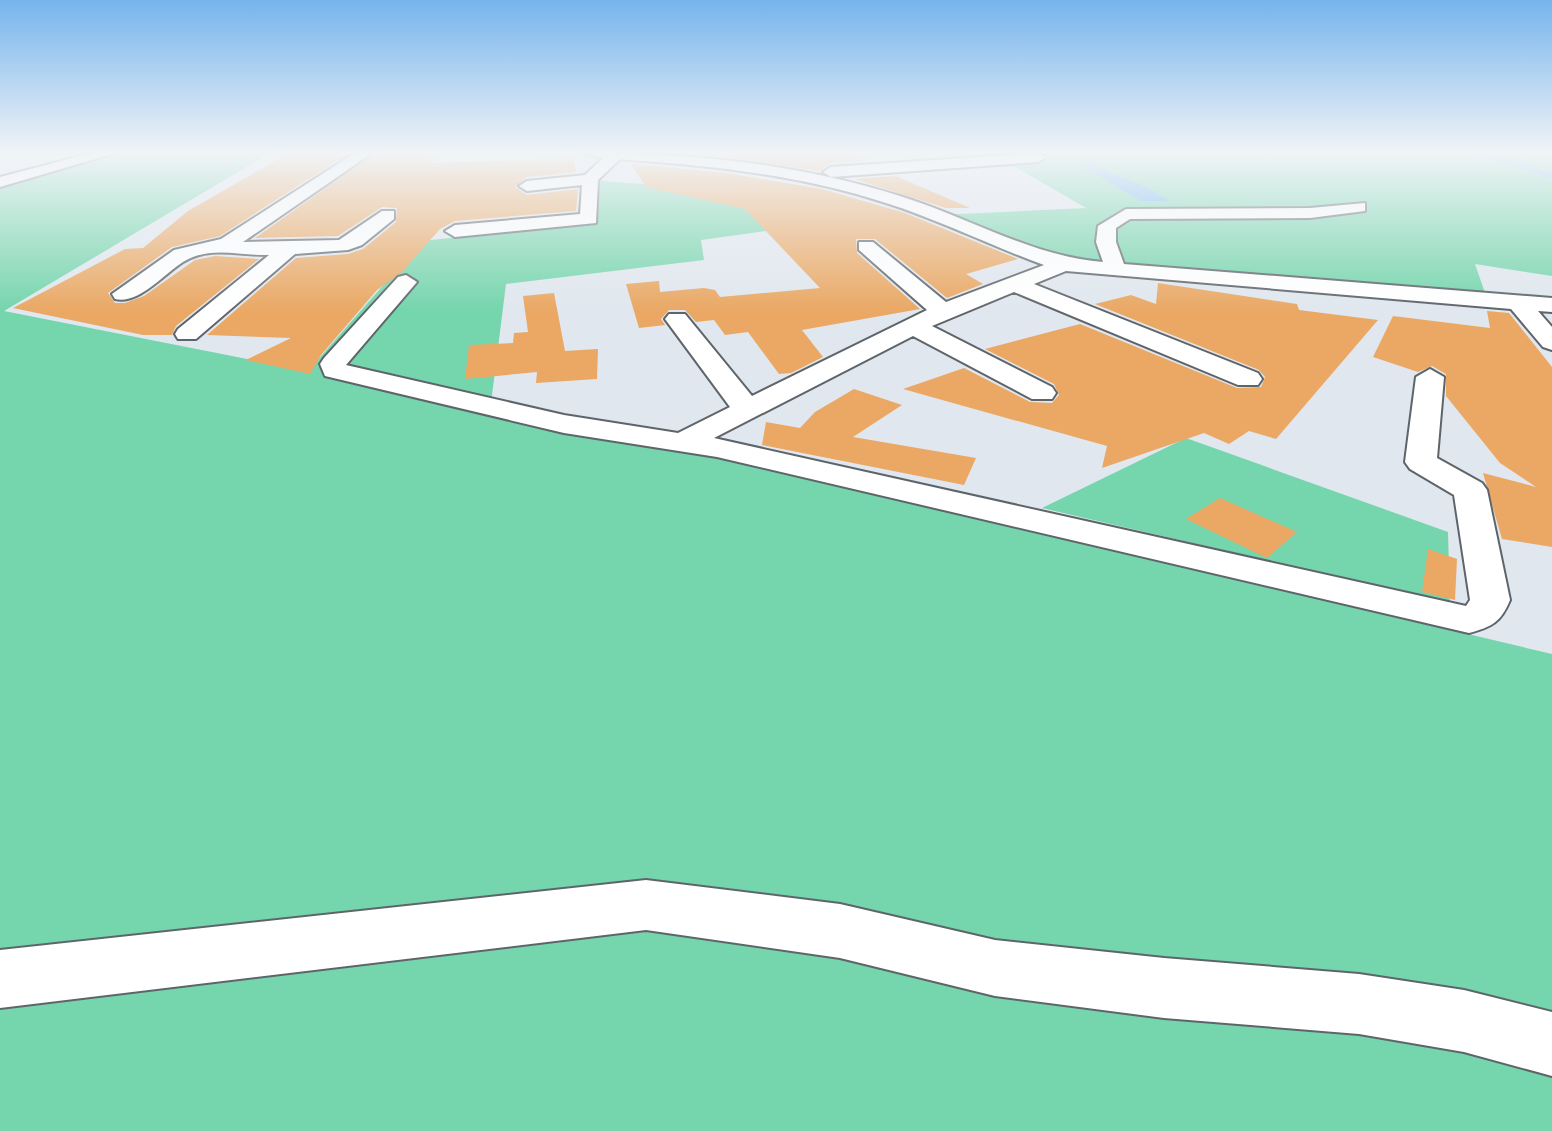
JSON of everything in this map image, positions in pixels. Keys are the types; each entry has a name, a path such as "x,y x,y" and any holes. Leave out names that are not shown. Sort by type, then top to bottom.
{"street":[{"path":"124,294 181,254 227,244 285,206"},
{"path":"455,230 585,221 591,218 590,206"},
{"path":"911,206 1064,265 1552,304"},
{"path":"1116,270 1106,242 1107,226 1126,214 1310,212 1359,207"},
{"path":"227,244 247,250 349,244 388,215"},
{"path":"866,246 943,311"},
{"path":"187,334 289,249"},
{"path":"685,442 943,311 1064,265"},
{"path":"406,282 334,364 334,370 564,424 685,442 1469,620 1484,614 1490,600 1470,490 1422,462 1430,377"},
{"path":"1014,284 1248,379"},
{"path":"1517,301 1552,342"},
{"path":"677,318 738,400 751,409"},
{"path":"912,326 1042,394"},
{"path":"0,979 646,905 840,931 995,968 1164,988 1359,1004 1464,1021 1552,1044"}],"green space":[{"path":"0,206 181,206 4,311 308,371 422,241 598,222 595,206 759,206 794,227 701,240 704,260 506,284 491,403 1552,654 1552,1131 0,1131"},
{"path":"1082,206 1552,206 1552,276 1475,264 1485,293 1065,265 937,215 1086,208"},
{"path":"1186,438 1448,532 1450,603 1042,508"}],"building":[{"path":"197,206 267,206 220,236 172,247 108,293 115,303 125,303 144,296 195,260 215,256 259,259 176,326 172,335 143,335 13,308 125,249 143,248"},
{"path":"300,206 576,206 576,211 455,221 440,229 402,272 377,290 321,355 310,374 246,360 291,338 207,335 296,258 363,249 396,222 397,208 382,207 338,236 255,238"},
{"path":"731,206 880,206 1018,259 966,274 983,284 947,298 875,239 856,239 857,253 920,309 802,330 823,357 791,373 779,374 748,332 725,335 714,320 696,322 685,310 669,310 661,319 665,325 639,328 626,284 659,281 660,292 704,288 715,290 720,297 820,288 745,209"},
{"path":"1158,283 1297,304 1299,310 1378,320 1276,439 1249,431 1229,444 1204,433 1102,468 1107,446 903,389 964,368 1030,402 1052,403 1059,395 1054,384 985,349 1080,324 1237,388 1261,387 1265,377 1259,370 1095,304 1131,295 1156,304"},
{"path":"554,293 565,351 598,349 597,379 536,383 537,372 465,379 469,345 513,343 514,333 528,332 523,296"},
{"path":"1487,311 1509,313 1552,367 1552,547 1502,539 1483,473 1536,487 1500,463 1446,396 1446,374 1432,366 1418,372 1373,357 1393,316 1490,328"},
{"path":"854,389 902,405 853,437 976,458 964,485 762,445 766,422 800,428 815,412"},
{"path":"1220,498 1297,532 1267,558 1186,519"},
{"path":"1428,549 1457,559 1455,600 1422,592"}]}
